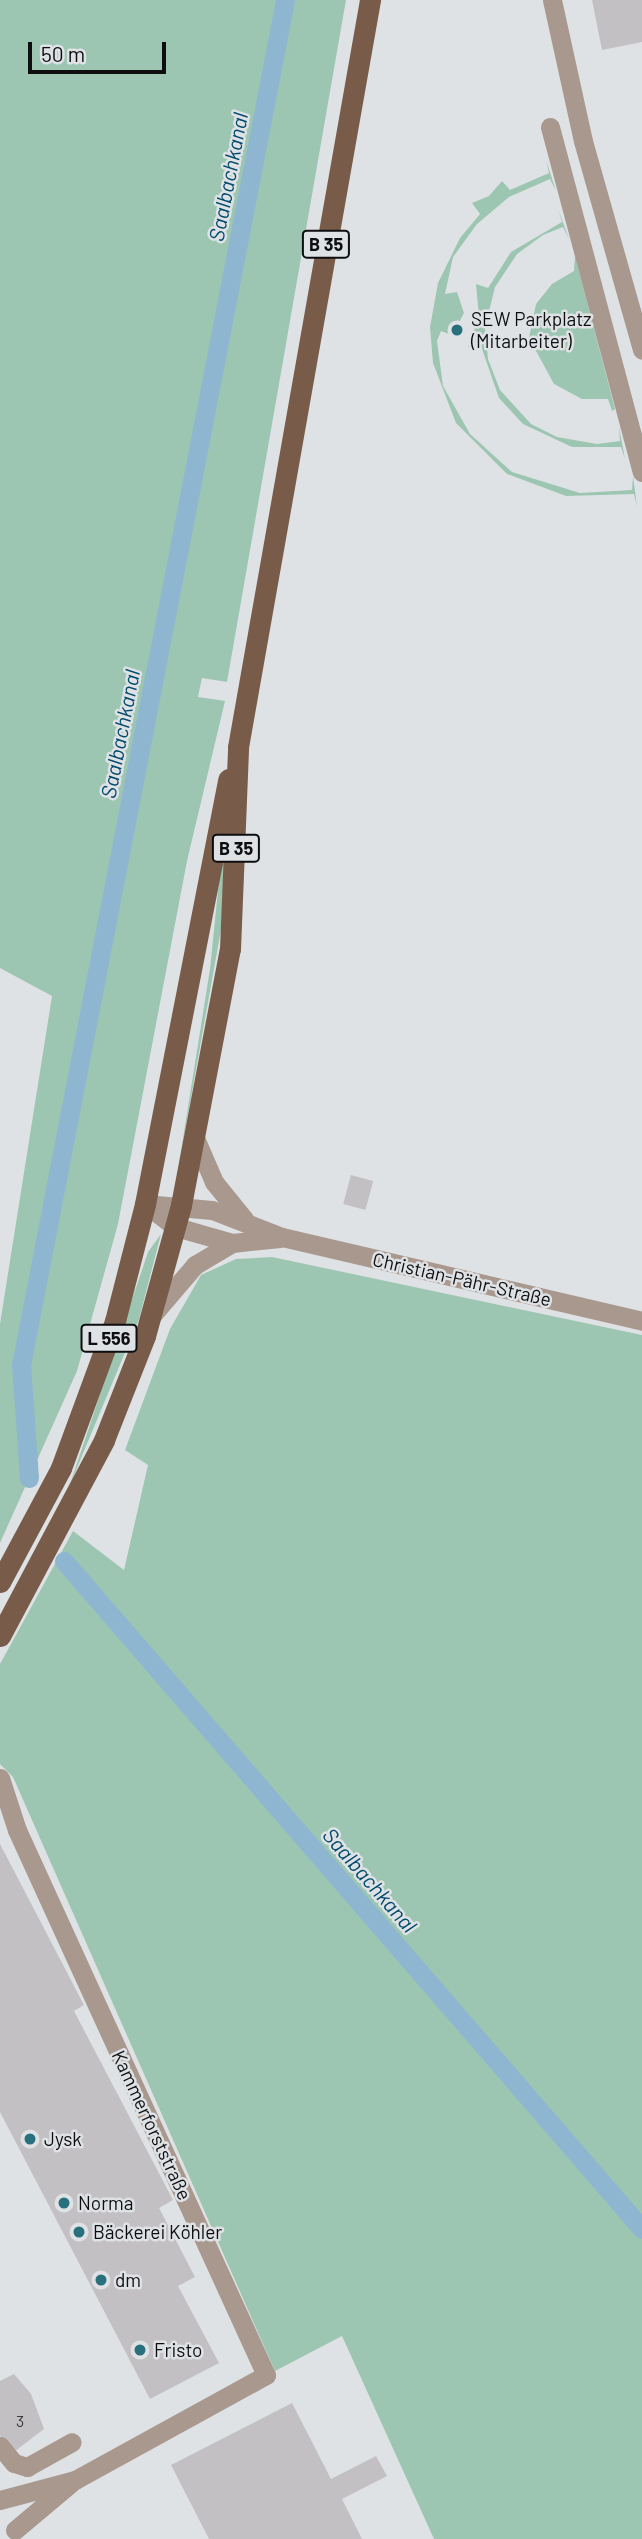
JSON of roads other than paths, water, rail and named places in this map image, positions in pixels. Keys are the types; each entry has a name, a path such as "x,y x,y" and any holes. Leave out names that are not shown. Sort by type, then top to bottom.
{"main road":[{"name":"B 35","path":"145,1204 208,861 238,747 370,0"},
{"name":"B 35","path":"176,1227 230,949 238,747"},
{"name":"L 556","path":"0,1583 80,1422 145,1204"},
{"name":"L 556","path":"0,1636 99,1450 150,1318 176,1227"}],"street":[{"path":"552,0 583,141 642,350"},
{"path":"550,127 642,472"},
{"path":"195,1138 214,1182 244,1220"},
{"name":"Christian-Pähr-Straße","path":"145,1204 181,1205 244,1220 282,1237 642,1321"},
{"name":"Christian-Pähr-Straße","path":"145,1204 176,1227 232,1243 282,1237"},
{"path":"150,1318 188,1272 232,1243"},
{"name":"Kammerforststraße","path":"0,1779 8,1828 266,2375 75,2480 14,2534"},
{"path":"0,2446 14,2463 27,2467 72,2442"},
{"name":"Kammerforststraße","path":"0,2500 75,2480"},
{"path":"0,2500 14,2534"}],"waterway":[{"name":"Saalbachkanal","path":"29,1478 21,1365 285,0"},
{"name":"Saalbachkanal","path":"64,1561 642,2229"}],"place":[{"name":"SEW Parkplatz (Mitarbeiter)","path":"457,330"},
{"name":"Jysk","path":"30,2139"},
{"name":"Norma","path":"64,2203"},
{"name":"Bäckerei Köhler","path":"79,2232"},
{"name":"dm","path":"101,2280"},
{"name":"Fristo","path":"140,2350"}]}
